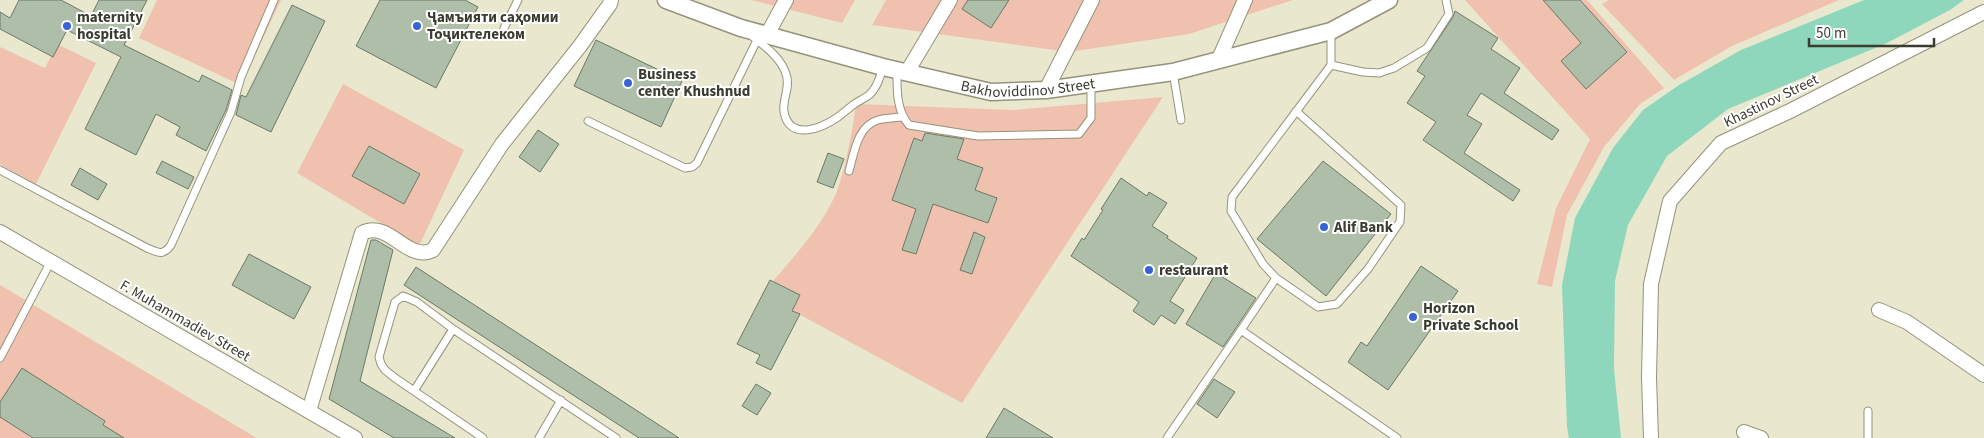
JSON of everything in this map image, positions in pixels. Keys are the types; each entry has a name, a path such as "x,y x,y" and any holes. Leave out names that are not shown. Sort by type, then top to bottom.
{"street":[{"path":"310,411 362,233 369,229 379,229 418,253 426,253 433,250 502,144 580,46 611,0"},
{"name":"Bakhoviddinov Street","path":"666,0 741,28 762,38 991,92 1046,90 1173,72 1330,31 1389,0"},
{"path":"762,38 786,0"},
{"path":"896,70 950,0"},
{"path":"1046,90 1092,0"},
{"path":"1218,61 1245,0"},
{"name":"Khastinov Street","path":"1652,438 1649,378 1651,284 1670,201 1721,143 1824,94 1984,12"},
{"name":"F. Muhammadiev Street","path":"0,232 50,263 310,411 335,433 355,438"},
{"path":"1879,310 1907,322 1984,375"},
{"path":"1744,432 1761,438"}],"lane":[{"path":"0,170 148,248 160,253 166,251 171,245 224,130 241,77 274,0"},
{"path":"504,28 518,0"},
{"path":"1331,65 1363,72 1379,73 1394,68 1427,48 1449,14 1446,0"},
{"path":"1296,111 1401,205 1400,222 1368,269 1337,304 1318,308 1276,278 1263,264 1231,212 1232,197 1296,111 1331,65 1330,31"},
{"path":"588,121 686,168 692,167 697,163 762,38 786,74 788,86 784,99 784,113 789,123 802,131 814,130 830,122 869,94 878,83 896,70"},
{"path":"896,70 902,117 909,125 978,136 1079,134 1091,118 1091,85"},
{"path":"1173,72 1182,120"},
{"path":"850,172 860,136 866,127 876,121 902,117"},
{"path":"0,358 50,263"},
{"path":"1167,438 1276,278"},
{"path":"483,438 414,391 385,370 380,364 379,357 394,302 403,296 417,302 453,329 616,438"},
{"path":"414,391 453,329"},
{"path":"1241,330 1397,438"},
{"path":"539,438 561,400"},
{"path":"1868,411 1868,438"}],"shaded area":[{"path":"157,0 281,0 241,85 139,38"},
{"path":"751,0 855,0 842,23"},
{"path":"886,0 1293,0 1189,34 1069,52 872,25"},
{"path":"1465,0 1587,0 1664,88 1640,104 1604,147 1567,215 1552,287 1537,284 1556,208 1590,139"},
{"path":"1609,0 1839,0 1732,46 1674,80 1602,4"},
{"path":"1864,0 1964,0 1950,10 1885,44 1728,109 1667,156 1628,225 1615,281 1614,369 1621,438 1569,438 1562,285 1575,218 1613,148 1643,110 1679,85 1741,50"},
{"path":"57,44 96,63 36,184 0,164 0,47 45,68"},
{"path":"343,84 464,150 419,246 297,173"},
{"path":"1163,97 962,403 762,294 804,245 831,205 844,169 856,104 1012,110"},
{"path":"0,285 257,438 0,438"}],"building":[{"path":"19,0 61,0 91,16 99,0 147,0 124,45 199,82 202,75 232,90 226,110 206,151 176,135 180,127 156,114 136,155 85,129 121,57 67,30 53,57 0,29 0,12 10,18"},
{"name":"Ҷамъияти саҳомии Тоҷиктелеком","path":"380,0 465,0 478,7 436,88 356,46"},
{"path":"968,0 1009,0 991,28 962,9"},
{"path":"1543,0 1580,0 1627,52 1586,89 1561,61 1581,43"},
{"path":"292,5 325,21 271,132 236,115 241,95 246,97"},
{"path":"1455,11 1498,38 1491,49 1520,68 1504,93 1559,130 1552,140 1481,93 1467,115 1482,124 1464,153 1520,190 1513,201 1423,140 1436,122 1407,103 1425,76 1417,71 1453,17"},
{"name":"Business center Khushnud","path":"596,40 682,81 661,127 574,86"},
{"path":"538,130 559,144 540,172 519,157"},
{"path":"925,133 964,139 957,159 983,168 975,190 997,198 988,223 933,204 916,254 902,250 916,209 892,200 914,138 922,141"},
{"path":"369,146 420,174 404,204 352,176"},
{"path":"828,153 844,159 833,188 817,182"},
{"path":"162,161 194,177 188,189 156,173"},
{"name":"Alif Bank","path":"1323,161 1391,214 1326,296 1257,239"},
{"path":"80,168 107,184 98,200 71,185"},
{"name":"restaurant","path":"1121,178 1147,196 1149,192 1167,203 1152,226 1197,258 1170,301 1184,310 1175,324 1161,315 1154,325 1133,311 1139,302 1071,256 1082,238 1084,240"},
{"path":"974,232 985,237 972,274 960,270"},
{"path":"371,240 376,240 393,250 360,381 455,438 394,438 329,399"},
{"path":"249,254 311,287 294,319 232,285"},
{"name":"Horizon Private School","path":"1421,266 1458,291 1388,390 1348,362 1361,342 1367,346"},
{"path":"416,267 679,438 639,438 404,285"},
{"path":"1216,273 1256,298 1223,347 1186,324"},
{"path":"770,280 800,295 792,311 800,314 771,370 756,363 760,355 737,344"},
{"path":"22,368 105,421 103,425 124,438 33,438 0,417 0,402"},
{"path":"1214,379 1235,392 1217,418 1197,404"},
{"path":"756,384 771,393 757,415 742,406"},
{"path":"1004,408 1053,438 986,438"}],"place":[{"name":"maternity hospital","path":"67,26"},
{"name":"Ҷамъияти саҳомии Тоҷиктелеком","path":"417,26"},
{"name":"Business center Khushnud","path":"628,83"},
{"name":"Alif Bank","path":"1324,227"},
{"name":"restaurant","path":"1149,270"},
{"name":"Horizon Private School","path":"1413,317"}]}
